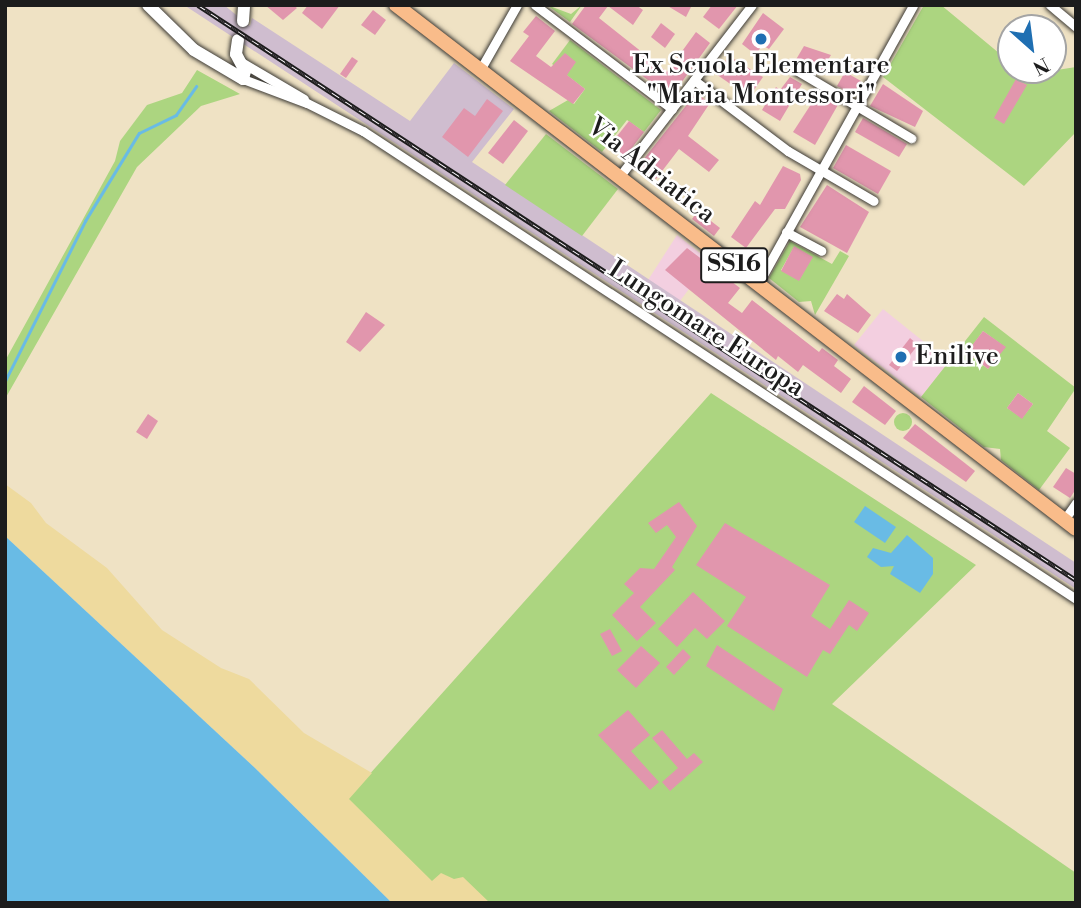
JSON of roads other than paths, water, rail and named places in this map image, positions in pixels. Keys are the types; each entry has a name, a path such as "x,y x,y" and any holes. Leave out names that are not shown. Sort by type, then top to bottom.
{"main road":[{"name":"Via Adriatica","path":"396,5 1076,529"}],"street":[{"name":"Lungomare Europa","path":"148,5 194,50 243,79 307,103 373,138 1076,599"},
{"path":"243,21 244,5"},
{"path":"480,70 517,5"},
{"path":"535,5 672,109"},
{"path":"619,177 752,5"},
{"path":"758,284 913,5"},
{"path":"1050,5 1076,27"},
{"path":"238,40 243,79"},
{"name":"Lungomare Europa","path":"240,62 291,88 307,103"},
{"path":"796,70 911,138"},
{"path":"694,80 821,170 874,201"},
{"path":"786,232 821,251"},
{"path":"1063,520 1076,502"}],"water":[{"path":"865,506 896,527 885,543 854,522"},
{"path":"907,535 933,558 933,574 920,593 890,574 894,566 881,567 867,557 873,548 891,553"},
{"path":"5,536 255,768 392,903 5,903"}],"waterway":[{"path":"5,381 85,221 139,133 176,115 196,86"}],"railway":[{"path":"198,5 1076,580"}],"place":[{"name":"Ex Scuola Elementare \"Maria Montessori\"","path":"761,39"},
{"name":"Enilive","path":"901,357"}]}
